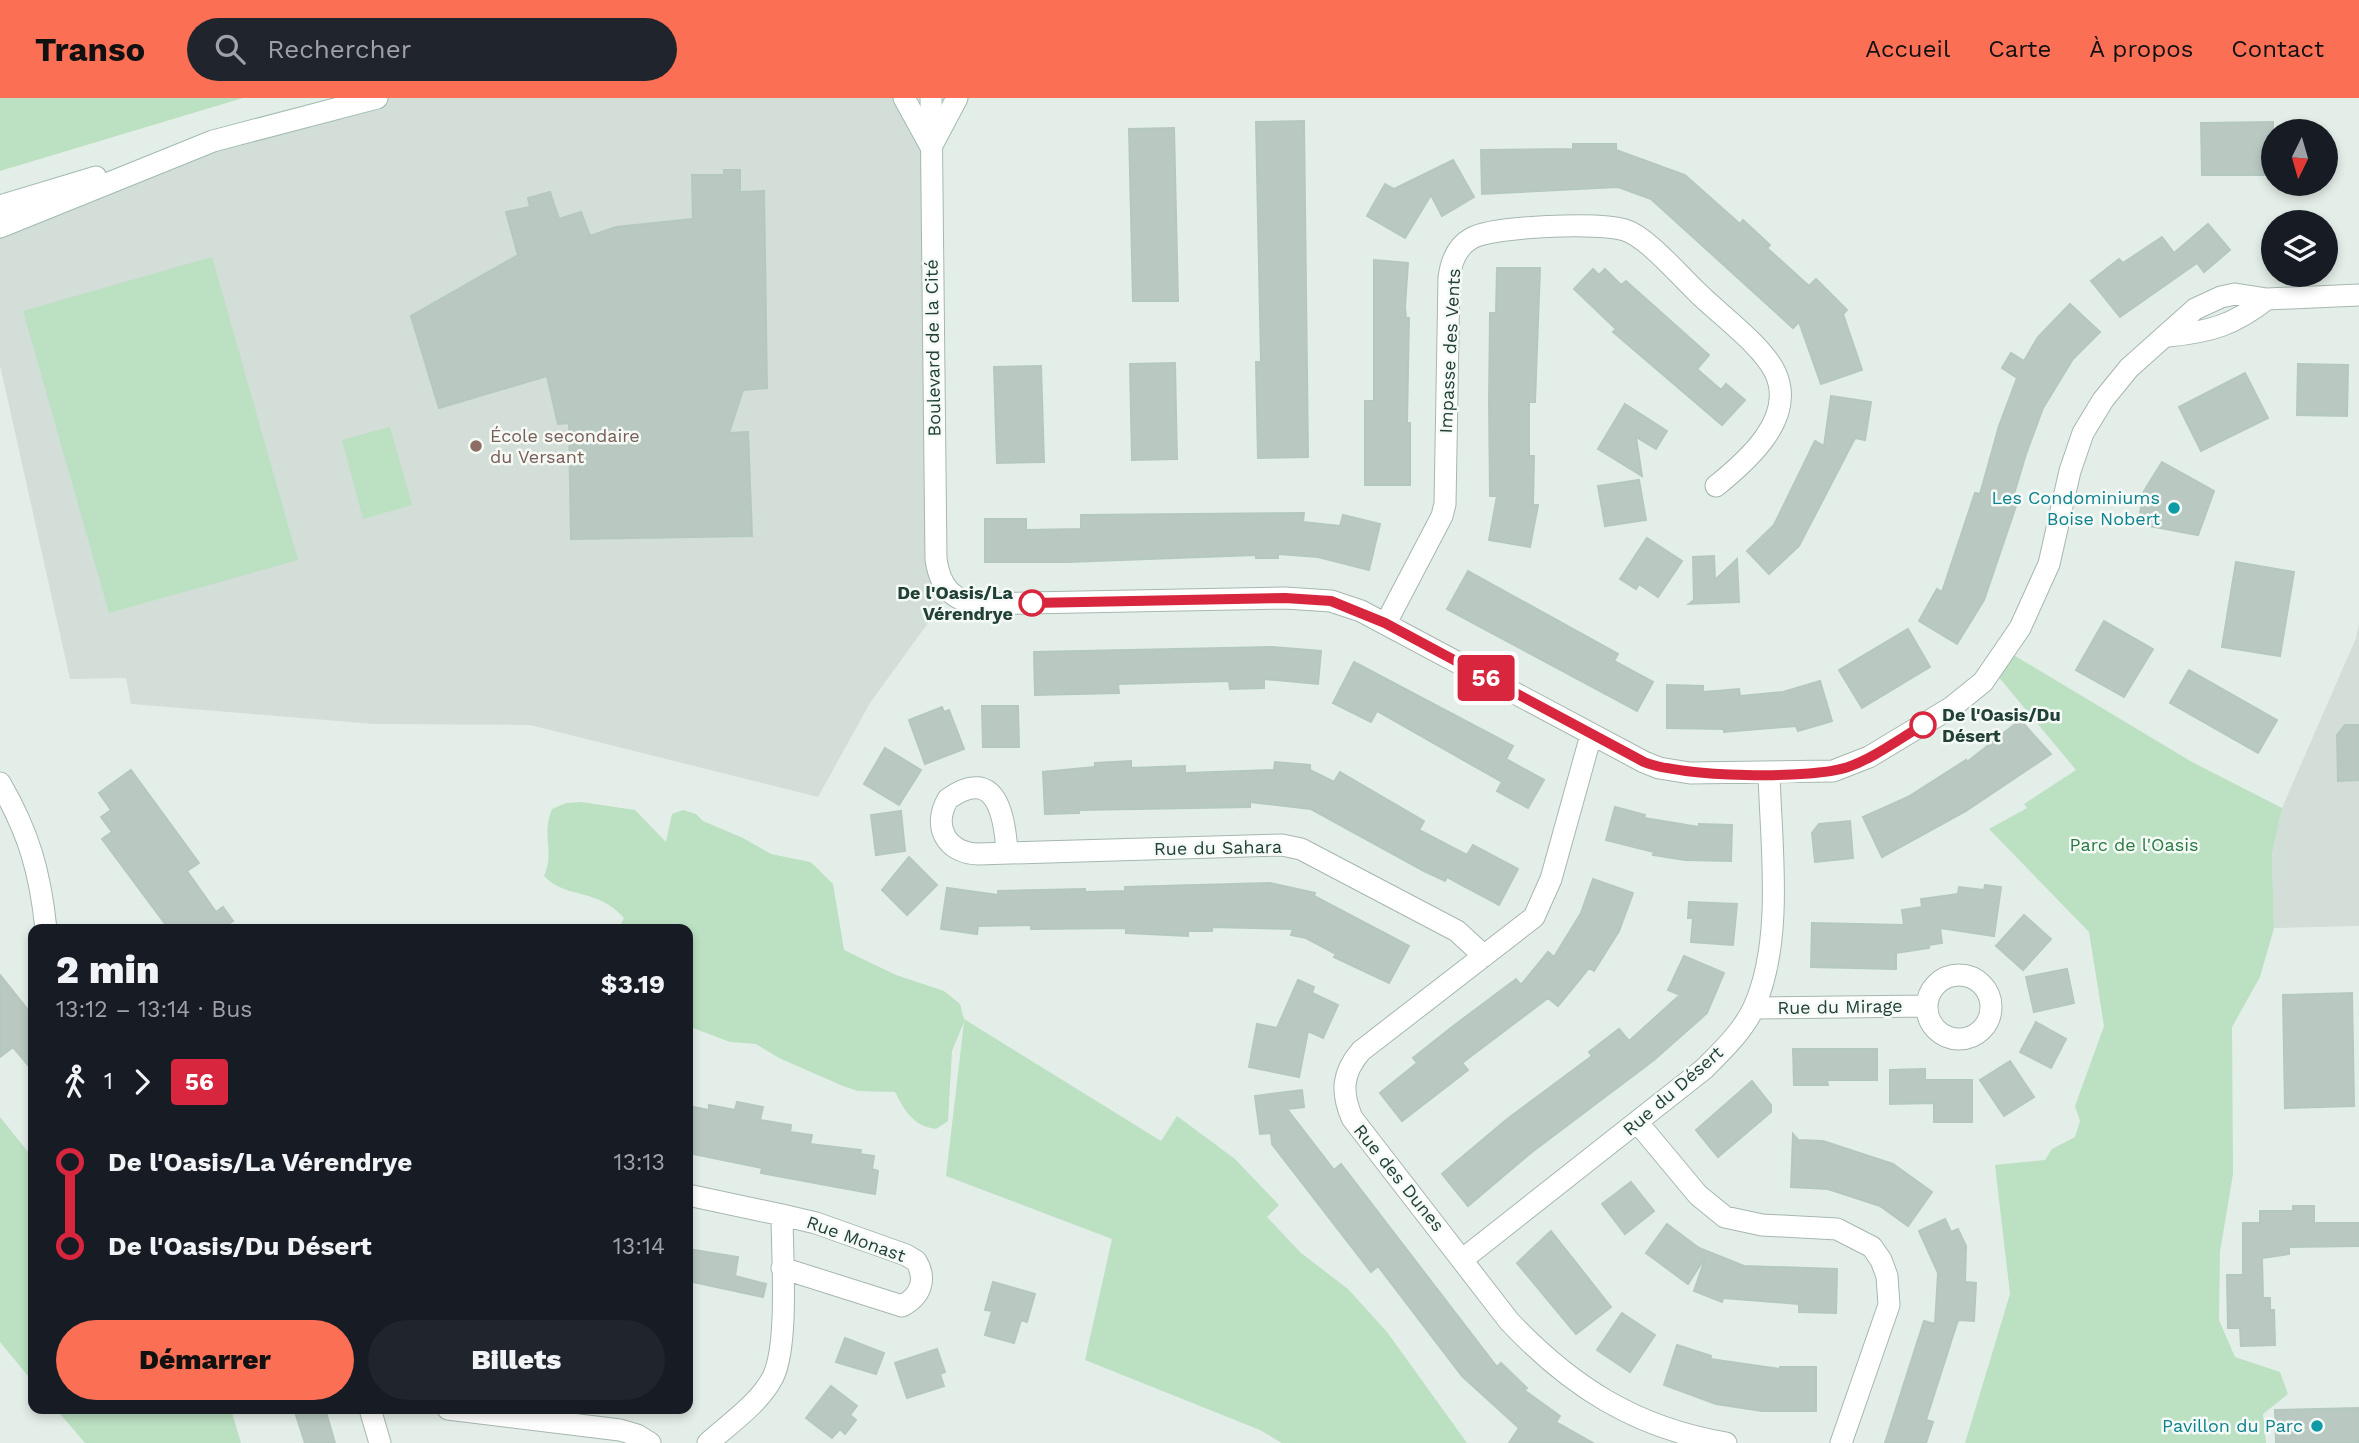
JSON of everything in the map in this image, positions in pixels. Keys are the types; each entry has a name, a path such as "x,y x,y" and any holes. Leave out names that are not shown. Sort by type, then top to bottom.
{"street":[{"path":"0,227 213,141 377,98"},
{"path":"904,98 931,147"},
{"name":"Boulevard de la Cité","path":"930,98 936,559 941,583 949,594 980,604 1312,598 1352,607 1385,623"},
{"path":"931,147 957,98"},
{"path":"0,206 169,157"},
{"name":"Impasse des Vents","path":"1385,623 1442,516 1450,278 1456,255 1463,244 1473,237 1501,229 1602,226 1628,230 1669,265 1767,359 1779,383 1777,409 1771,425 1753,454 1716,486"},
{"path":"1385,623 1591,735 1644,762 1675,772 1769,774 1833,771 1856,764 1952,707 1983,682 2007,651 2042,580 2054,547 2070,471 2091,418 2115,383 2168,336 2205,332 2241,319 2267,299 2359,295"},
{"name":"Rue des Dunes","path":"1591,735 1544,900 1534,917 1520,931 1361,1051 1345,1075 1344,1088 1352,1118 1509,1321 1531,1345 1578,1384 1605,1402 1661,1428 1726,1443"},
{"name":"Rue du Désert","path":"1463,1259 1638,1123 1717,1056 1754,1007 1771,941 1769,774"},
{"path":"0,783 31,844 40,879 45,924"},
{"name":"Rue du Sahara","path":"1007,853 1283,845 1301,849 1457,932 1484,956"},
{"name":"Rue du Mirage","path":"1754,1007 1926,1006"},
{"path":"1638,1123 1698,1195 1726,1217 1762,1226 1837,1228 1872,1247 1881,1260 1888,1276 1889,1305 1841,1443"},
{"name":"Rue Monast","path":"693,1196 816,1223 906,1255 916,1261 923,1280 919,1292 902,1306 782,1268"},
{"name":"Rue Monast","path":"708,1443 754,1402 774,1375 781,1342 782,1214"},
{"path":"371,1414 380,1443"},
{"path":"489,1414 620,1430 637,1435 650,1443"}],"shaded area":[{"name":"École secondaire du Versant","path":"377,98 904,98 931,147 936,559 949,594 870,703 818,797 530,725 374,724 131,704 126,678 70,679 0,365 0,227 169,157"},
{"path":"2359,623 2359,926 2274,928 2272,854 2282,808 2356,638"}],"green space":[{"path":"0,98 243,98 0,171"},
{"path":"212,257 298,560 109,613 23,311"},
{"path":"390,427 412,505 363,519 342,440"},
{"name":"Parc de l'Oasis","path":"2007,651 2192,762 2282,808 2272,854 2274,928 2260,977 2232,1027 2233,1174 2220,1252 2219,1320 2235,1357 2280,1372 2288,1394 2263,1414 2266,1443 1965,1443 2010,1294 1995,1165 2045,1160 2052,1149 2075,1137 2080,1121 2075,1106 2104,1026 2089,932 1989,829 2027,808 2024,804 2076,770 1992,669"},
{"path":"581,802 635,810 666,842 672,814 683,810 696,814 703,821 743,838 771,854 810,862 833,884 844,950 896,975 944,991 960,1004 964,1019 1161,1141 1177,1116 1235,1159 1279,1205 1267,1217 1301,1253 1348,1289 1387,1332 1467,1443 1282,1443 1260,1430 1085,1360 1112,1239 946,1176 964,1022 952,1051 948,1121 936,1129 916,1121 906,1111 895,1092 858,1091 779,1058 756,1044 730,1042 693,1028 693,924 621,924 624,918 614,908 593,897 562,888 544,876 548,859 549,818 552,809 566,803"},
{"path":"0,1117 28,1152 28,1376 0,1342"},
{"path":"60,1414 232,1414 241,1443 85,1443"}],"building":[{"path":"1304,121 1308,457 1258,458 1256,362 1261,362 1256,122"},
{"path":"2261,122 2261,175 2202,175 2201,123"},
{"path":"1174,128 1178,301 1133,301 1129,129"},
{"path":"1573,144 1616,144 1616,150 1685,175 1740,224 1743,220 1770,245 1767,248 1809,286 1816,279 1847,310 1843,314 1862,370 1821,384 1799,322 1793,328 1651,199 1618,187 1482,194 1481,150 1573,149"},
{"path":"1453,160 1474,197 1442,216 1431,195 1405,238 1367,216 1385,184 1394,189"},
{"path":"724,170 740,170 740,192 764,191 767,388 743,390 729,433 748,432 752,536 571,539 569,423 558,424 547,376 439,408 411,316 518,255 506,212 530,207 528,198 550,192 559,219 581,212 590,236 616,227 693,219 692,175 724,175"},
{"path":"2208,224 2230,250 2204,272 2197,263 2120,317 2091,281 2119,259 2123,263 2162,237 2174,253"},
{"path":"1374,260 1408,263 1405,307 1406,318 1409,318 1407,423 1410,423 1410,485 1365,485 1365,401 1374,401"},
{"path":"1497,268 1540,268 1535,402 1529,402 1529,456 1534,456 1533,505 1538,505 1530,547 1489,540 1497,496 1490,496 1489,402 1490,313 1496,313"},
{"path":"1593,269 1599,275 1605,269 1621,285 1626,281 1709,355 1697,369 1721,390 1726,384 1745,400 1722,425 1613,332 1616,329 1574,289"},
{"path":"2070,304 2100,332 2073,359 2043,408 2011,504 2016,506 1984,600 1957,644 1919,621 1937,589 1942,592 1975,493 1980,494 1999,426 2017,378 2002,368 2011,353 2024,361 2038,337"},
{"path":"1175,363 1177,459 1132,460 1130,364"},
{"path":"2298,364 2348,365 2347,416 2297,415"},
{"path":"1041,366 1044,462 997,463 994,367"},
{"path":"2245,373 2268,418 2201,451 2179,407"},
{"path":"1831,396 1871,402 1865,440 1855,438 1799,546 1769,574 1747,551 1774,525 1815,441 1824,446"},
{"path":"1625,404 1667,431 1656,449 1636,437 1642,476 1598,449"},
{"name":"Les Condominiums Boise Nobert","path":"2162,462 2214,491 2198,535 2138,524 2144,491"},
{"path":"1639,480 1646,520 1605,526 1598,486"},
{"path":"1304,513 1303,522 1340,526 1343,515 1380,524 1369,570 1318,557 1278,554 1278,558 1256,558 1256,555 1068,562 985,562 985,519 1026,519 1026,530 1081,529 1081,515"},
{"path":"1647,538 1682,561 1658,597 1639,584 1636,589 1620,579"},
{"path":"1714,556 1715,580 1737,559 1739,602 1689,604 1694,600 1693,557"},
{"path":"2236,562 2294,572 2280,656 2222,647"},
{"path":"1468,571 1618,654 1614,661 1653,682 1637,711 1447,609"},
{"path":"2104,621 2153,649 2124,697 2076,670"},
{"path":"1908,629 1930,667 1862,708 1839,670"},
{"path":"1272,647 1321,651 1318,684 1264,679 1264,688 1230,689 1229,681 1118,684 1119,693 1035,695 1034,652"},
{"path":"1354,662 1513,746 1506,759 1544,780 1528,808 1497,791 1502,782 1377,711 1371,722 1333,703"},
{"path":"2189,670 2277,720 2258,753 2170,703"},
{"path":"1820,681 1832,721 1798,731 1796,726 1724,732 1724,729 1667,728 1667,685 1703,686 1703,692 1739,689 1740,696 1783,692"},
{"path":"982,706 1018,706 1019,747 983,747"},
{"path":"942,707 944,712 949,710 964,749 925,764 909,720"},
{"path":"2020,720 2051,754 1966,811 1882,857 1863,817 1908,797 1966,760 1967,762"},
{"path":"2345,725 2359,725 2359,780 2338,781 2337,735"},
{"path":"885,748 921,770 899,805 864,784"},
{"path":"1131,761 1131,768 1185,766 1185,773 1274,770 1275,762 1310,765 1310,770 1334,782 1340,772 1424,821 1419,830 1467,855 1473,845 1518,869 1499,905 1447,877 1445,881 1424,871 1311,809 1250,802 1250,807 1079,810 1079,813 1045,814 1043,772 1095,767 1095,763"},
{"path":"131,770 199,863 187,871 216,912 223,907 233,921 229,924 165,924 102,839 112,832 101,817 111,810 99,793"},
{"path":"1615,807 1645,815 1644,818 1699,827 1699,824 1732,825 1731,861 1685,860 1653,855 1654,852 1606,840"},
{"path":"901,811 905,851 876,855 871,815"},
{"path":"1850,821 1853,858 1815,862 1812,833 1819,824"},
{"path":"909,857 937,885 907,915 882,890"},
{"path":"1593,879 1633,893 1619,931 1594,971 1589,968 1558,1006 1548,998 1462,1063 1468,1070 1402,1121 1380,1093 1417,1063 1413,1058 1452,1027 1516,979 1521,985 1548,952 1554,957 1581,913"},
{"path":"1270,883 1315,893 1314,896 1409,946 1389,983 1334,957 1336,954 1306,938 1291,935 1293,929 1212,927 1212,931 1188,931 1188,936 1126,933 1126,928 1031,929 1031,925 978,926 977,934 941,929 947,888 998,895 998,891 1125,891 1125,887"},
{"path":"1985,885 2001,887 1994,936 1940,928 1942,943 1929,945 1929,948 1896,953 1896,969 1811,967 1812,923 1904,925 1902,910 1922,907 1921,899 1958,894 1959,887 1984,890"},
{"path":"1689,902 1737,904 1733,945 1691,942 1693,918 1688,918"},
{"path":"2024,915 2051,939 2023,970 1996,946"},
{"path":"1684,956 1724,973 1707,1013 1654,1060 1532,1152 1468,1206 1442,1174 1506,1120 1592,1056 1589,1052 1619,1029 1629,1041 1680,995 1668,990"},
{"path":"2067,969 2074,1003 2034,1012 2026,977"},
{"path":"0,975 28,1010 28,1065 13,1047 0,1057"},
{"path":"1298,980 1314,987 1312,993 1338,1005 1323,1038 1308,1031 1299,1077 1249,1067 1257,1024 1277,1028"},
{"path":"2352,993 2354,1106 2285,1108 2283,995"},
{"path":"2036,1022 2066,1039 2051,1068 2020,1052"},
{"path":"1793,1049 1877,1049 1877,1080 1827,1080 1828,1085 1794,1085"},
{"path":"2010,1061 2034,1097 2004,1116 1980,1080"},
{"path":"1925,1069 1925,1080 1972,1080 1972,1122 1934,1122 1934,1103 1890,1104 1890,1070"},
{"path":"1752,1081 1771,1105 1771,1112 1718,1157 1696,1130"},
{"path":"1302,1090 1304,1107 1287,1109 1334,1170 1341,1164 1497,1367 1501,1363 1527,1388 1524,1390 1560,1416 1556,1422 1593,1443 1509,1443 1519,1428 1462,1376 1378,1266 1371,1272 1272,1144 1271,1133 1260,1134 1255,1096"},
{"path":"737,1102 763,1107 760,1120 791,1125 790,1132 812,1135 810,1144 861,1150 860,1154 874,1156 872,1169 878,1171 875,1194 761,1173 762,1168 693,1154 693,1107 709,1110 709,1105 735,1110"},
{"path":"1793,1134 1798,1140 1823,1141 1893,1164 1932,1192 1908,1226 1880,1206 1828,1189 1791,1187"},
{"path":"1631,1182 1654,1211 1625,1234 1602,1204"},
{"path":"2293,1206 2314,1206 2314,1223 2359,1223 2359,1246 2289,1247 2289,1254 2262,1258 2263,1298 2270,1298 2270,1310 2274,1310 2275,1345 2241,1346 2240,1328 2228,1328 2227,1275 2243,1275 2243,1223 2260,1223 2260,1211 2293,1211"},
{"path":"1945,1219 1951,1232 1958,1229 1966,1246 1965,1282 1976,1283 1974,1321 1958,1320 1926,1420 1933,1422 1926,1443 1885,1443 1924,1321 1935,1324 1938,1273 1919,1231"},
{"path":"1667,1224 1699,1248 1744,1266 1837,1269 1836,1313 1799,1312 1799,1304 1723,1298 1722,1302 1694,1291 1706,1256 1688,1284 1646,1253"},
{"path":"1551,1231 1611,1307 1576,1334 1517,1263"},
{"path":"693,1250 738,1257 735,1276 766,1284 763,1297 693,1282"},
{"path":"993,1282 1035,1294 1027,1322 1021,1320 1014,1343 985,1335 992,1311 985,1310"},
{"path":"1622,1313 1655,1335 1630,1372 1597,1350"},
{"path":"845,1338 884,1353 876,1374 836,1362"},
{"path":"1677,1345 1711,1356 1710,1359 1780,1369 1816,1367 1816,1411 1762,1411 1716,1404 1664,1385"},
{"path":"937,1349 945,1372 940,1374 944,1386 907,1398 895,1363"},
{"path":"831,1386 857,1406 850,1415 856,1420 845,1434 840,1429 832,1438 806,1418"},
{"name":"Pavillon du Parc","path":"2359,1408 2359,1443 2276,1443 2275,1410"},
{"path":"296,1414 326,1414 335,1443 305,1443"}],"bus line":[{"name":"56","path":"1032,603 1285,598 1331,601 1352,607 1385,623 1644,762 1675,772 1769,774 1833,771 1856,764 1923,725"}],"place":[{"name":"École secondaire du Versant","path":"476,446"},
{"name":"Les Condominiums Boise Nobert","path":"2174,508"},
{"name":"De l'Oasis/La Vérendrye","path":"1032,603"},
{"name":"De l'Oasis/Du Désert","path":"1923,725"},
{"name":"Pavillon du Parc","path":"2317,1426"}]}
